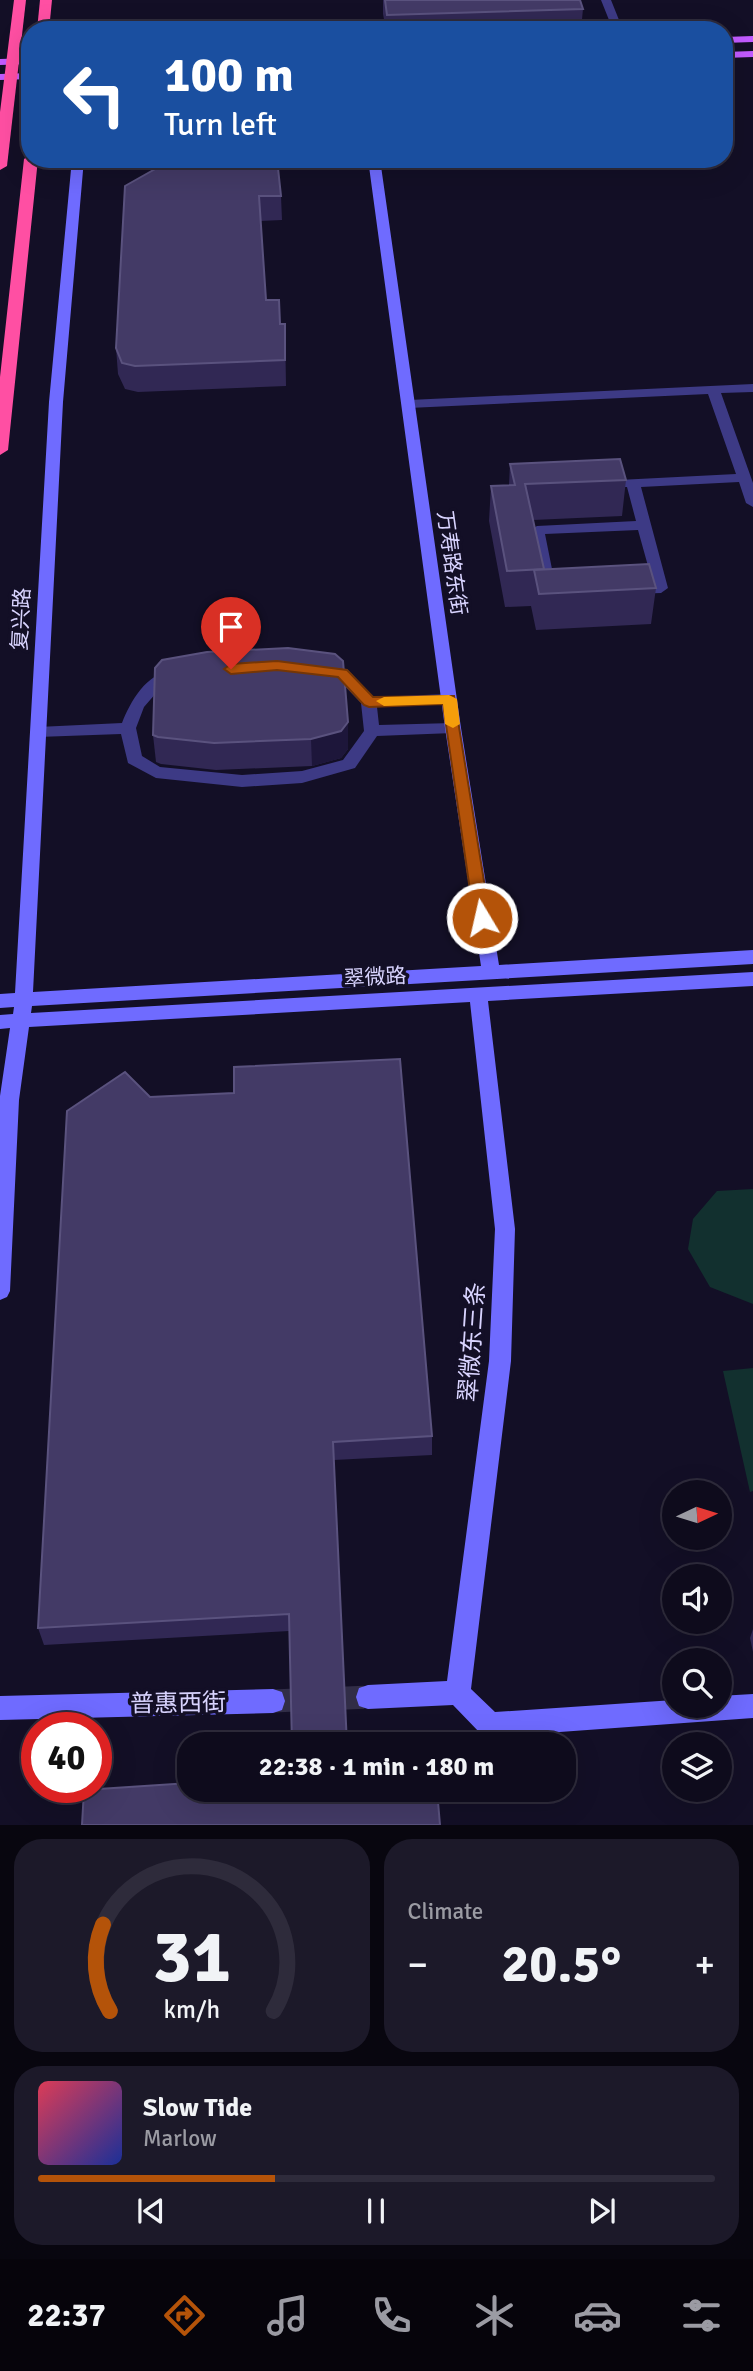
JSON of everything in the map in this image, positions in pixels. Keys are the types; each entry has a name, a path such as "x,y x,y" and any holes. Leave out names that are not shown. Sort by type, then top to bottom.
{"highway":[{"path":"0,166 7,62 20,0"},
{"path":"44,21 46,0"},
{"path":"0,450 31,168"}],"main road":[{"path":"733,40 753,39"},
{"path":"733,55 753,54"}],"street":[{"path":"606,0 614,21"},
{"name":"复兴路","path":"0,1291 10,1022 24,999 56,402 77,168"},
{"name":"万寿路东街","path":"375,168 453,728 491,972"},
{"path":"409,404 753,388"},
{"path":"713,390 753,503"},
{"path":"593,484 744,478"},
{"path":"633,482 661,588 550,594 537,530 644,525"},
{"path":"196,673 158,681 137,705 128,728 134,759 156,772 242,781 302,777 349,764 372,731 369,702 342,673 303,668"},
{"path":"369,702 449,699"},
{"path":"37,732 128,728"},
{"path":"372,731 453,728"},
{"name":"翠微路","path":"0,1000 753,957"},
{"name":"翠微路","path":"10,1022 753,979"},
{"name":"翠微东三条","path":"458,1693 500,1361 505,1229 478,994"},
{"path":"368,1697 458,1693 490,1725 753,1706"},
{"name":"普惠西街","path":"0,1708 273,1701"}],"green space":[{"path":"753,1189 753,1304 710,1287 688,1249 693,1219 717,1191"},
{"path":"753,1368 753,1491 750,1492 723,1371"}],"building":[{"path":"385,0 580,0 583,9 387,15"},
{"path":"157,168 278,168 281,196 259,196 266,300 279,300 280,324 285,324 285,360 135,366 122,363 116,348 125,186"},
{"path":"620,459 626,480 525,484 544,569 507,571 491,486 515,485 510,464"},
{"path":"649,564 656,588 539,594 534,570"},
{"path":"288,648 335,654 343,661 348,722 341,731 311,739 214,743 153,735 155,668 162,660 207,652"},
{"path":"400,1059 432,1436 333,1442 346,1732 292,1732 289,1614 38,1628 67,1111 125,1072 150,1097 234,1093 234,1067"},
{"path":"177,1784 177,1802 438,1802 440,1825 82,1825 83,1803 112,1803 112,1788"}],"tunnel":[{"path":"273,1701 368,1697"}],"slow traffic":[{"path":"384,701 449,699 453,724"}],"route":[{"path":"231,669 277,666 342,673 369,702 449,699 482,918"}]}
